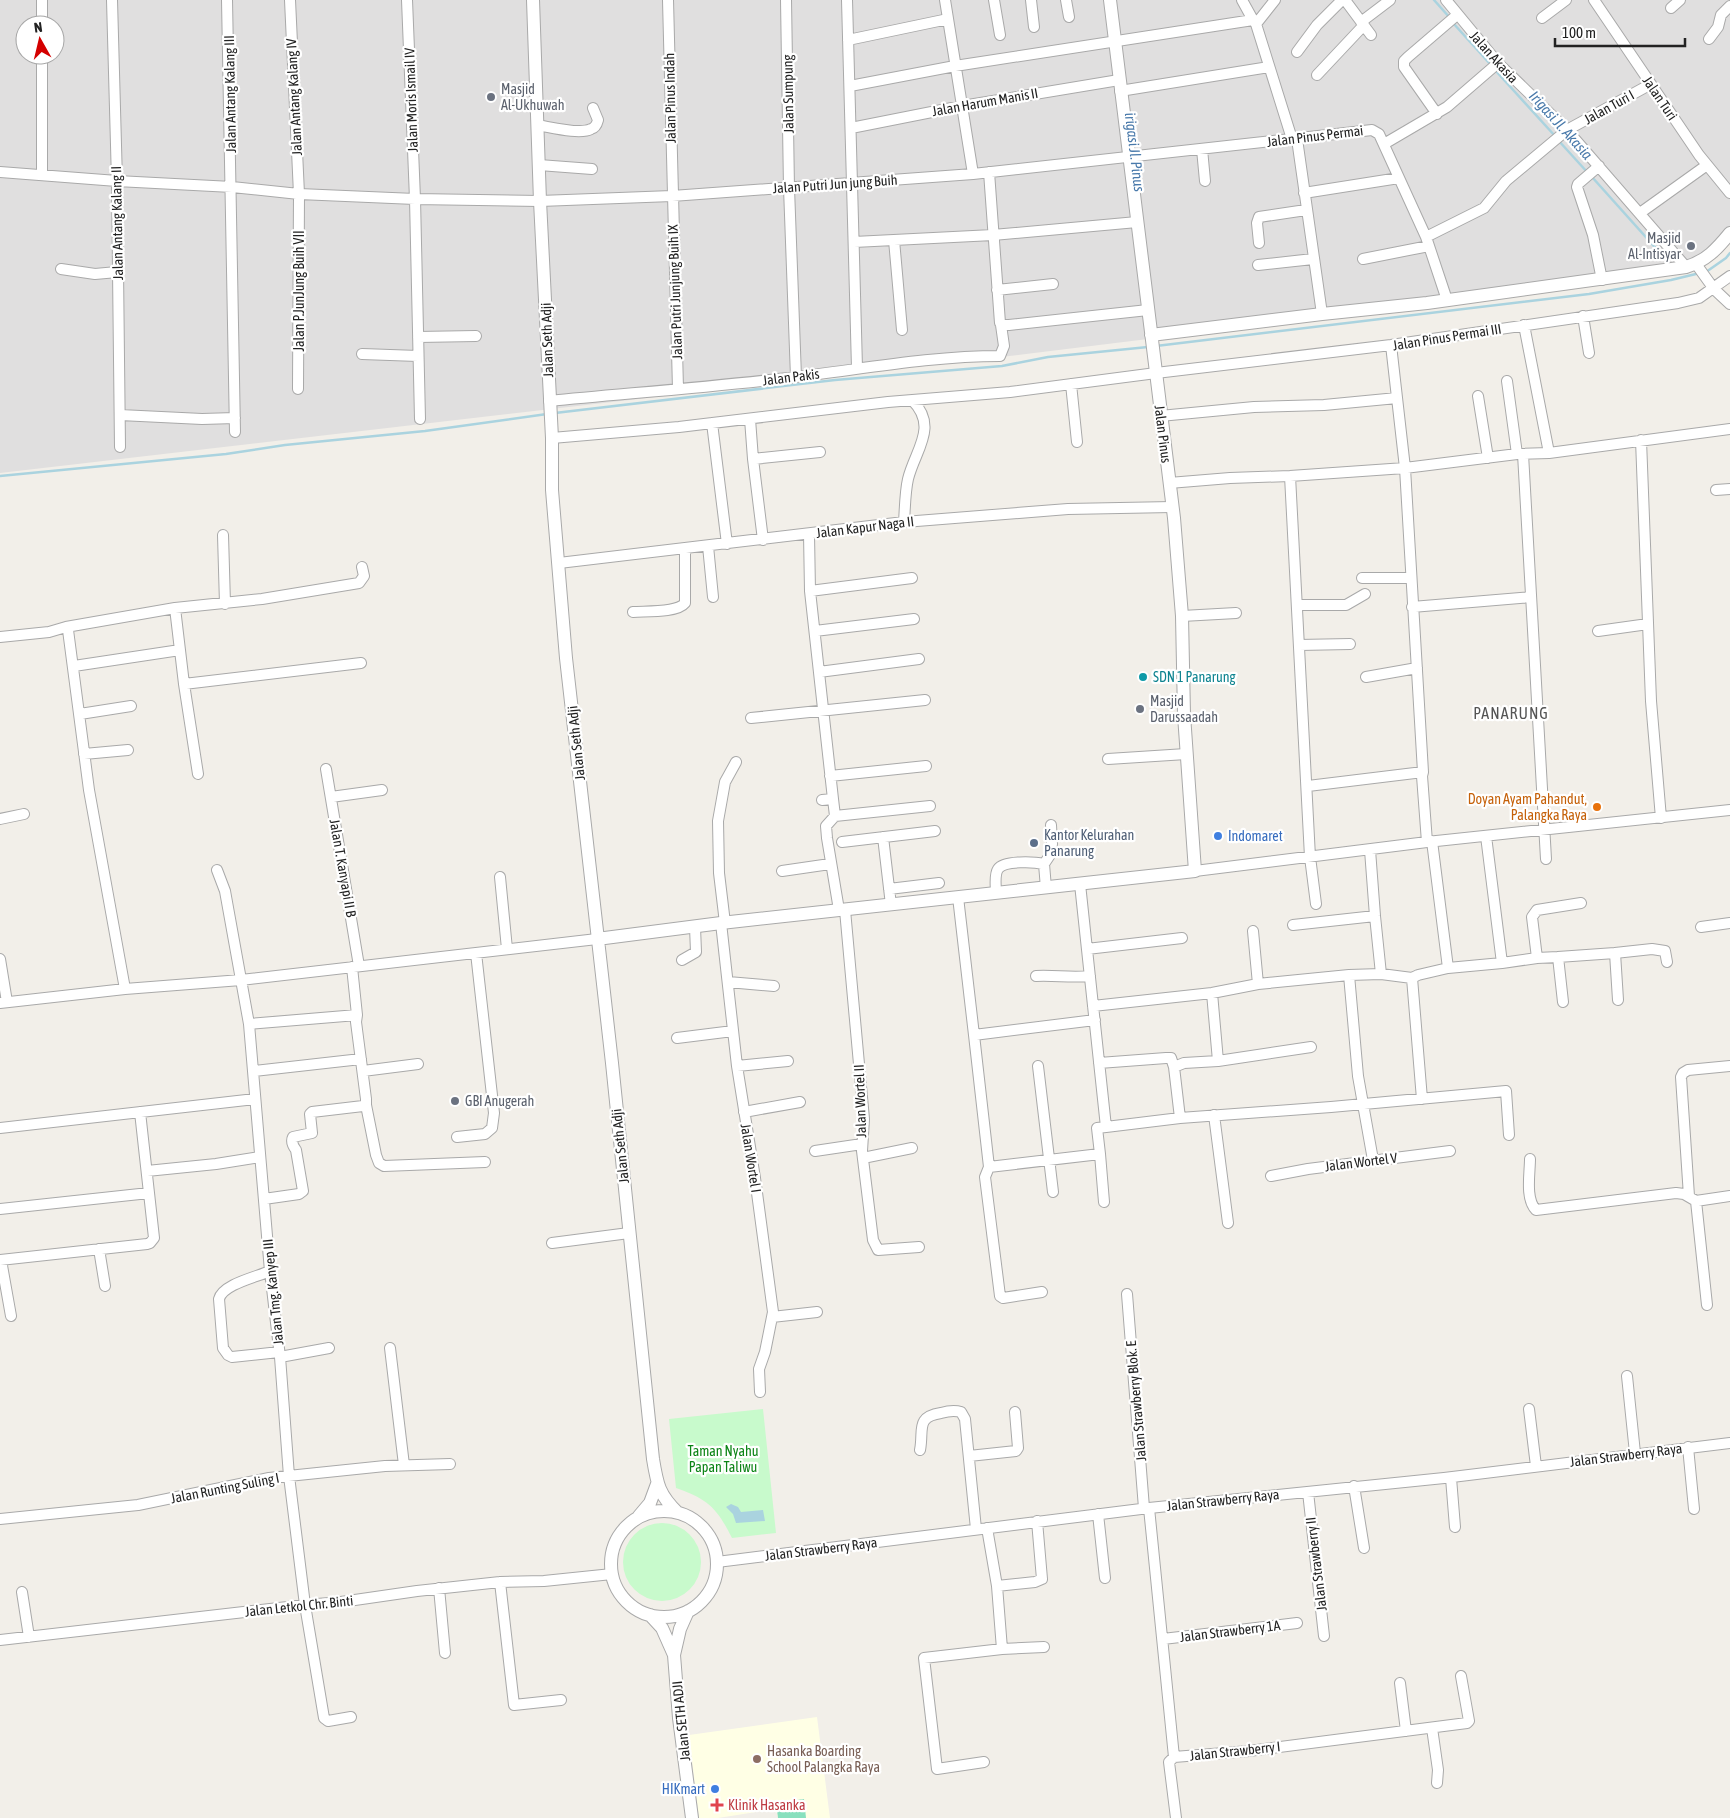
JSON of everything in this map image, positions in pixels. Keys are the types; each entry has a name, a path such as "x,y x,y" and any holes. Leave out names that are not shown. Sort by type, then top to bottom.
{"street":[{"path":"42,0 42,15"},
{"name":"Jalan Antang Kalang II","path":"112,0 117,181 120,447"},
{"name":"Jalan Antang Kalang III","path":"227,0 232,187 235,432"},
{"name":"Jalan Antang Kalang IV","path":"290,0 299,194"},
{"name":"Jalan Moris Ismail IV","path":"406,0 415,199 420,419"},
{"name":"Jalan Seth Adji","path":"533,0 540,201 552,438 552,490 566,658 657,1484"},
{"name":"Jalan Pinus Indah","path":"668,0 672,196"},
{"name":"Jalan Sumpung","path":"786,0 789,188 796,377"},
{"path":"847,0 856,368"},
{"path":"945,0 973,174"},
{"path":"994,0 1000,35"},
{"path":"1031,0 1034,27"},
{"path":"1066,0 1069,17"},
{"name":"Jalan Pinus","path":"1110,0 1172,507 1182,616 1181,651 1186,754 1195,870"},
{"path":"1242,0 1254,22 1294,139 1322,314"},
{"path":"850,86 955,66 1114,40 1254,22 1275,0"},
{"path":"1297,52 1317,25 1344,0 1371,35"},
{"path":"1317,75 1362,24 1390,0"},
{"path":"1542,18 1566,0"},
{"name":"Jalan Turi","path":"1594,0 1707,165 1730,193"},
{"path":"1671,8 1680,0"},
{"name":"Jalan Akasia","path":"1449,1 1457,15 1498,63 1567,130 1640,213 1730,304"},
{"path":"1709,39 1718,27 1721,15 1730,6"},
{"path":"1437,114 1404,66 1404,63 1408,57 1457,15"},
{"path":"848,40 948,20"},
{"path":"1384,144 1437,114 1467,91 1498,63"},
{"path":"42,65 42,175"},
{"name":"Jalan Harum Manis II","path":"851,128 962,106 1269,67"},
{"name":"Jalan Turi I","path":"1363,259 1427,241 1484,208 1506,182 1567,130 1651,84"},
{"path":"537,125 583,131 592,129 598,120 593,108"},
{"name":"Jalan Pinus Permai","path":"1129,157 1372,130 1379,134 1384,144 1427,241 1447,300"},
{"path":"1202,149 1205,181"},
{"name":"Jalan Putri Jun jung Buih","path":"0,172 232,187 299,194 415,199 540,201 672,196 789,188 973,174 1129,157"},
{"path":"539,165 592,169"},
{"path":"1640,213 1707,165"},
{"path":"1599,166 1578,184 1578,188 1593,235 1602,280"},
{"path":"988,172 999,322 1001,325 1148,310"},
{"path":"1304,193 1399,178"},
{"name":"Jalan P.JunJung Buih VII","path":"298,389 299,194"},
{"name":"Jalan Putri Junjung Buih IX","path":"672,196 678,389"},
{"path":"1259,243 1257,223 1259,217 1306,210"},
{"path":"854,242 993,234 1137,222"},
{"path":"1151,338 1322,314 1697,270 1730,233"},
{"path":"894,240 902,330"},
{"path":"1258,265 1313,259"},
{"path":"61,269 96,274 118,272"},
{"name":"Jalan Pinus Permai III","path":"552,438 712,423 912,400 1010,392 1391,345 1678,303 1699,298 1730,276"},
{"path":"997,290 1053,284"},
{"path":"1583,316 1589,353"},
{"name":"Jalan Pakis","path":"549,402 796,377 856,368 979,356 1000,356 1004,346 1001,325"},
{"path":"1524,325 1549,453"},
{"path":"418,337 476,336"},
{"path":"1391,345 1405,468 1422,776 1429,842 1448,968"},
{"path":"362,354 418,356"},
{"path":"1507,381 1520,454 1531,597 1546,859"},
{"path":"1071,384 1077,442"},
{"path":"1478,396 1488,458"},
{"path":"1160,416 1254,407 1324,405 1397,398"},
{"path":"904,522 908,479 924,436 925,425 921,409 912,400"},
{"path":"120,415 202,419 235,418"},
{"path":"750,418 763,540"},
{"path":"712,423 727,544"},
{"path":"1169,483 1405,468 1520,454 1549,453 1730,429"},
{"path":"1641,440 1651,702 1661,818"},
{"path":"753,459 820,452"},
{"path":"1290,476 1308,786 1310,857 1316,904"},
{"path":"1716,490 1730,489"},
{"name":"Jalan Kapur Naga II","path":"559,563 904,522 1062,509 1172,507"},
{"path":"809,534 810,591 835,816 930,806"},
{"path":"223,535 225,604"},
{"path":"708,546 714,597"},
{"path":"633,612 682,607 685,603 685,548"},
{"path":"0,637 49,632 66,627 175,608 225,604 359,583 364,576 362,567"},
{"path":"810,591 912,578"},
{"path":"1362,578 1411,578"},
{"path":"1297,604 1346,605 1365,594"},
{"path":"1412,607 1531,597"},
{"path":"175,608 184,684 198,774"},
{"path":"1182,616 1236,613"},
{"path":"814,631 914,619"},
{"path":"1598,631 1648,624"},
{"path":"66,627 70,638 74,666 84,754 125,990"},
{"path":"1299,645 1350,644"},
{"path":"74,666 180,650"},
{"path":"819,672 919,659"},
{"path":"184,684 361,663"},
{"path":"1366,677 1417,668"},
{"path":"751,718 925,700"},
{"path":"80,714 131,706"},
{"path":"84,754 128,750"},
{"path":"1108,759 1186,754"},
{"name":"Jalan Wortel I","path":"736,762 724,782 718,821 719,873 737,1066 773,1312 765,1352 758,1369 760,1392"},
{"path":"830,776 926,766"},
{"name":"Jalan T. Kanyapi II B","path":"326,769 356,966 356,1022 366,1105 379,1163 384,1166 485,1162"},
{"path":"1308,786 1423,772"},
{"path":"331,797 382,790"},
{"path":"822,800 833,799"},
{"path":"0,959 4,1003 241,980 723,923 1046,888 1429,842 1730,810"},
{"path":"0,819 24,814"},
{"name":"Jalan Wortel II","path":"835,816 826,826 830,864 842,910 864,1119 863,1158 875,1246 878,1250 919,1247"},
{"path":"1046,888 1044,864 1050,855 1052,844 1051,825"},
{"path":"842,842 935,831"},
{"path":"1486,836 1502,963"},
{"path":"883,837 891,905"},
{"path":"1370,850 1381,974"},
{"path":"996,893 996,875 998,869 1003,865 1031,862 1044,864"},
{"path":"782,871 830,864"},
{"name":"Jalan Tmg. Kanyep III","path":"217,870 225,891 249,1024 289,1476 305,1605 324,1718 328,1721 351,1717"},
{"path":"500,877 507,949"},
{"path":"889,889 939,883"},
{"path":"1080,884 1106,1127"},
{"path":"958,897 989,1167 985,1177 1000,1296 1003,1298 1042,1292"},
{"path":"1537,958 1534,914 1536,910 1581,904"},
{"path":"1294,925 1375,916"},
{"path":"1701,927 1730,923"},
{"path":"682,960 696,952 695,927"},
{"path":"1253,931 1258,984"},
{"path":"1087,949 1182,938"},
{"path":"1094,1006 1212,994 1258,984 1349,975 1381,974 1412,978 1448,968 1558,956 1652,949 1665,951 1666,962"},
{"path":"457,1137 485,1134 492,1128 494,1113 476,953"},
{"path":"1615,953 1618,1000"},
{"path":"1558,956 1563,1002"},
{"path":"1349,975 1358,1076 1373,1160"},
{"path":"1036,976 1090,976"},
{"path":"1412,978 1422,1099"},
{"path":"728,982 774,986"},
{"path":"1212,994 1218,1061"},
{"path":"249,1024 357,1015"},
{"path":"974,1035 1094,1020"},
{"path":"677,1038 733,1031"},
{"path":"1174,1067 1184,1063 1218,1061 1311,1047"},
{"path":"1099,1063 1171,1058 1174,1067 1180,1118"},
{"path":"254,1071 361,1059"},
{"path":"737,1066 788,1061"},
{"path":"363,1071 418,1064"},
{"path":"1038,1066 1053,1192"},
{"path":"1707,1305 1692,1198 1681,1077 1688,1070 1730,1066"},
{"path":"1104,1202 1097,1128 1180,1118 1506,1091 1509,1134"},
{"path":"0,1128 255,1099"},
{"path":"744,1112 800,1102"},
{"path":"264,1199 298,1194 303,1191 292,1138 312,1133 310,1116 312,1112 366,1105"},
{"path":"11,1316 0,1260 147,1244 153,1241 140,1112"},
{"path":"1214,1115 1228,1224"},
{"path":"815,1151 862,1144"},
{"path":"863,1158 912,1148"},
{"name":"Jalan Wortel V","path":"1271,1176 1308,1169 1450,1151"},
{"path":"989,1167 1100,1154"},
{"path":"147,1171 216,1164 260,1157"},
{"path":"1530,1159 1531,1205 1536,1210 1676,1194 1692,1198 1730,1196"},
{"path":"0,1209 149,1193"},
{"path":"552,1243 629,1233"},
{"path":"100,1249 105,1286"},
{"path":"270,1271 228,1288 220,1294 223,1348 228,1355 232,1357 279,1355 329,1348"},
{"name":"Jalan Strawberry Blok. E","path":"1127,1294 1147,1508"},
{"path":"772,1318 818,1312"},
{"path":"390,1348 404,1465"},
{"path":"1627,1376 1635,1453"},
{"path":"1529,1409 1536,1466"},
{"path":"920,1450 924,1419 933,1414 961,1412 965,1419 969,1456 982,1528 997,1586 1002,1650"},
{"path":"969,1456 1016,1451 1018,1448 1015,1412"},
{"name":"Jalan Strawberry Raya","path":"717,1562 1147,1508 1450,1478 1635,1453 1730,1443"},
{"path":"1688,1447 1694,1509"},
{"name":"Jalan Runting Suling I","path":"0,1519 138,1505 269,1478 385,1466 450,1464"},
{"path":"1450,1478 1455,1527"},
{"path":"657,1484 669,1505 678,1513 693,1520 706,1531 714,1546 717,1562 716,1577 710,1590 701,1602 688,1611 670,1616 650,1615 634,1608 622,1597 612,1574 612,1553 617,1540 625,1528 650,1503 657,1484"},
{"path":"1354,1486 1364,1548"},
{"name":"Jalan Strawberry II","path":"1308,1492 1324,1636"},
{"name":"Jalan Strawberry I","path":"1147,1508 1163,1639 1174,1757 1248,1751 1460,1725 1469,1721 1461,1676"},
{"path":"636,1519 652,1513 678,1513"},
{"path":"1098,1514 1105,1578"},
{"path":"997,1586 1035,1582 1042,1578 1037,1521"},
{"name":"Jalan Letkol Chr. Binti","path":"0,1640 341,1602 440,1588 612,1574"},
{"path":"500,1582 514,1705 561,1700"},
{"path":"440,1588 445,1653"},
{"path":"22,1592 29,1637"},
{"path":"674,1655 680,1629 688,1611"},
{"path":"650,1615 662,1628 674,1655"},
{"name":"Jalan Strawberry 1A","path":"1163,1639 1297,1623"},
{"path":"984,1762 937,1769 924,1658 1044,1648"},
{"name":"Jalan SETH ADJI","path":"674,1655 679,1718 692,1818"},
{"path":"1400,1683 1406,1731"},
{"path":"1432,1728 1438,1770 1437,1783"},
{"path":"1174,1757 1169,1762 1176,1818"}],"shaded area":[{"path":"0,0 1730,0 1730,243 1722,253 1683,273 1026,354 0,473"},
{"name":"Hasanka Boarding School Palangka Raya","path":"817,1717 830,1818 778,1818 776,1809 718,1818 699,1818 689,1735"}],"green space":[{"name":"Taman Nyahu Papan Taliwu","path":"763,1409 776,1533 732,1538 721,1519 710,1506 696,1496 676,1488 669,1419"},
{"path":"662,1523 677,1526 694,1540 698,1547 701,1562 698,1577 684,1594 677,1598 662,1601 647,1598 630,1584 626,1577 623,1562 626,1547 640,1530 647,1526"},
{"path":"804,1799 806,1818 778,1818 776,1803"}],"water":[{"path":"731,1504 738,1507 741,1512 763,1510 765,1521 736,1523 733,1514 726,1507"}],"waterway":[{"name":"Irigasi Jl. Akasia","path":"1434,0 1450,18"},
{"name":"Irigasi Jl. Akasia","path":"1453,23 1491,65"},
{"name":"Irigasi Jl. Akasia","path":"1495,70 1555,136"},
{"name":"Irigasi Jl. Akasia","path":"1558,140 1588,173"},
{"name":"Irigasi Jl. Akasia","path":"1592,177 1670,264"},
{"path":"1706,272 1730,253"},
{"path":"1156,346 1589,294 1700,273"},
{"path":"555,413 835,380 1002,366 1048,357 1148,347"},
{"path":"0,476 226,454 285,445 425,431 547,414"}],"place":[{"name":"Masjid Al-Ukhuwah","path":"491,97"},
{"name":"Masjid Al-Intisyar","path":"1691,246"},
{"name":"SDN 1 Panarung","path":"1143,677"},
{"name":"Masjid Darussaadah","path":"1140,709"},
{"name":"Doyan Ayam Pahandut, Palangka Raya","path":"1597,807"},
{"name":"Indomaret","path":"1218,836"},
{"name":"Kantor Kelurahan Panarung","path":"1034,843"},
{"name":"GBI Anugerah","path":"455,1101"},
{"name":"Hasanka Boarding School Palangka Raya","path":"757,1759"},
{"name":"HIKmart","path":"715,1789"},
{"name":"Klinik Hasanka","path":"717,1805"}],"district":[{"name":"PANARUNG","path":"1511,713"}],"water label":[{"name":"irigasi Jl. Pinus","path":"1135,152"}]}
